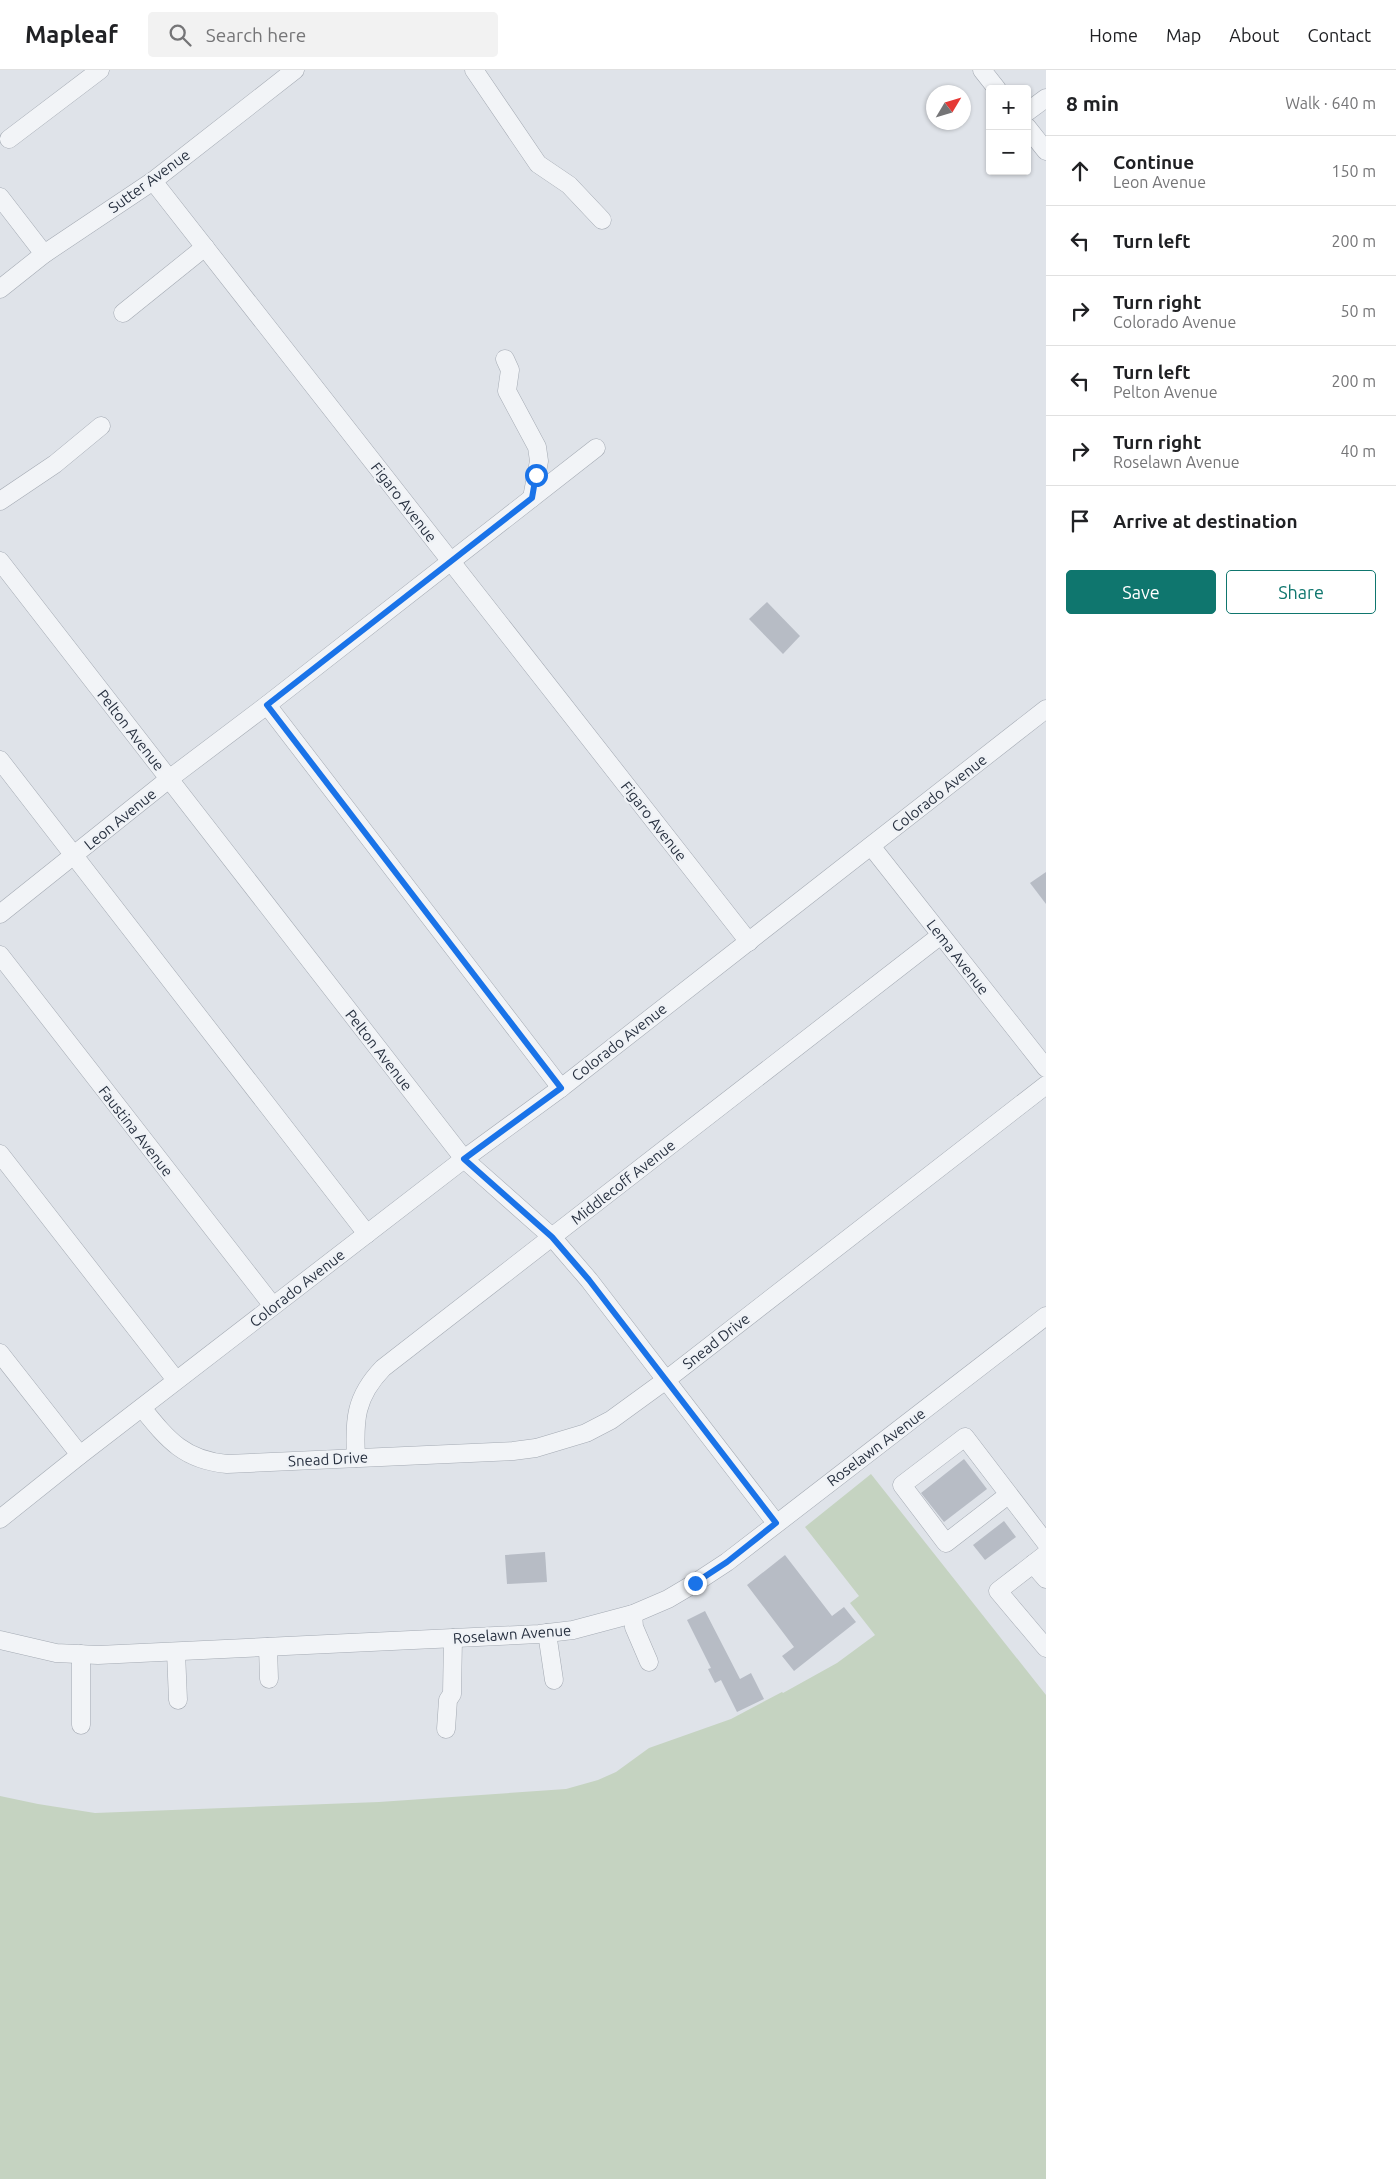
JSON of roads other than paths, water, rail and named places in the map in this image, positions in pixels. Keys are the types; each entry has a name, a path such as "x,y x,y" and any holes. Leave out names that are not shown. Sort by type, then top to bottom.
{"street":[{"path":"9,139 100,70"},
{"name":"Sutter Avenue","path":"0,289 44,254 153,181 295,70"},
{"path":"474,70 538,164 552,176 569,185 602,220"},
{"path":"982,70 994,85"},
{"path":"1031,109 1046,98"},
{"path":"1029,130 1046,151"},
{"name":"Figaro Avenue","path":"153,181 749,942"},
{"path":"0,197 44,254"},
{"path":"123,313 205,247"},
{"path":"505,359 510,370 507,391 537,447 539,461 532,498"},
{"path":"0,501 55,464 101,426"},
{"name":"Leon Avenue","path":"0,914 169,779 267,705 596,448"},
{"name":"Pelton Avenue","path":"0,561 464,1159 552,1237 589,1280 776,1523"},
{"path":"267,705 561,1088"},
{"name":"Colorado Avenue","path":"0,1519 176,1380 464,1159 561,1088 1046,708"},
{"path":"0,760 368,1234"},
{"name":"Lema Avenue","path":"871,846 1046,1068"},
{"name":"Middlecoff Avenue","path":"356,1458 354,1424 356,1415 364,1392 383,1368 941,935"},
{"name":"Faustina Avenue","path":"0,955 273,1306"},
{"name":"Snead Drive","path":"142,1408 156,1426 182,1450 195,1458 209,1463 227,1464 513,1450 560,1442 586,1433 611,1420 666,1380 1046,1085"},
{"path":"0,1154 176,1380"},
{"name":"Roselawn Avenue","path":"0,1640 56,1653 176,1652 548,1633 573,1630 633,1614 668,1599 727,1562 1046,1316"},
{"path":"0,1353 80,1455"},
{"path":"1008,1495 946,1543 902,1485 964,1437 1046,1543"},
{"path":"1046,1580 1040,1559 998,1591 1046,1648"},
{"path":"633,1614 634,1627 649,1662"},
{"path":"548,1633 554,1680"},
{"path":"446,1729 448,1700 452,1694 453,1638"},
{"path":"268,1647 269,1679"},
{"path":"176,1652 178,1700"},
{"path":"81,1654 81,1725"}]}
